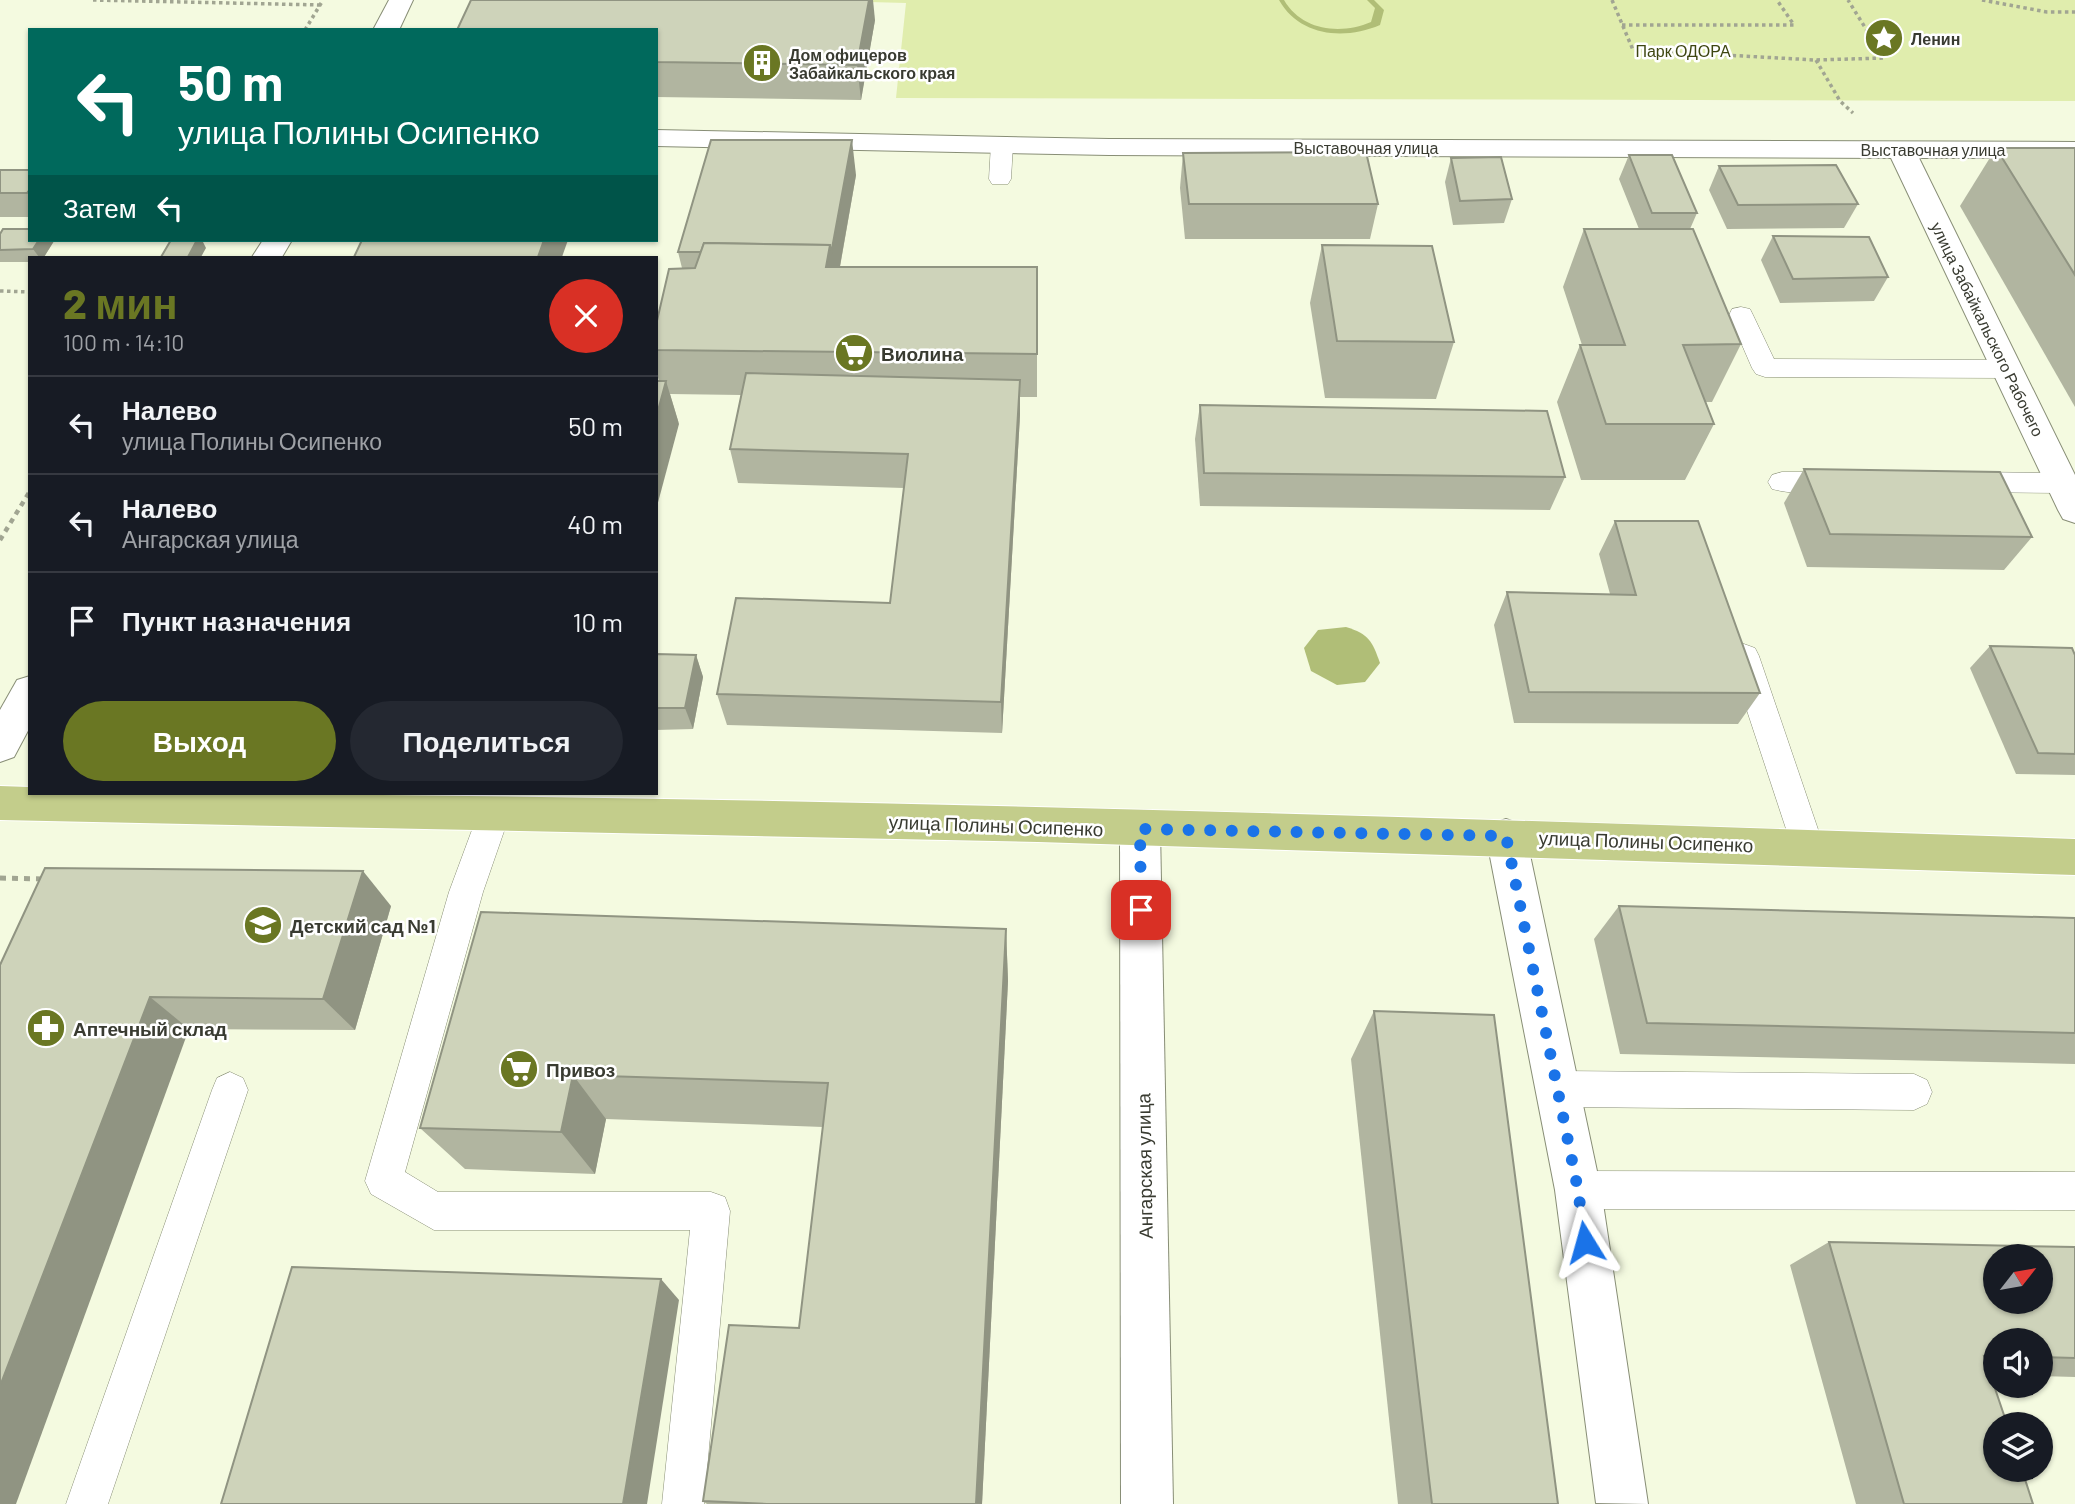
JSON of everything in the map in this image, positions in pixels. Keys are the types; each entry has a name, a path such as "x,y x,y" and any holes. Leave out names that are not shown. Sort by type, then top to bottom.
{"main road":[{"name":"улица Полины Осипенко","path":"0,803 495,811 1506,836 2075,857"}],"street":[{"path":"387,28 401,0"},
{"name":"Выставочная улица","path":"658,138 1002,144 2075,150"},
{"name":"улица Забайкальского Рабочего","path":"1900,148 2068,496"},
{"path":"0,746 28,695"},
{"name":"Ангарская улица","path":"1140,829 1147,1504"},
{"path":"1506,836 1578,1190 1622,1503"}],"lane":[{"path":"1000,179 1002,144"},
{"path":"1741,315 1765,368 2008,369"},
{"path":"1782,482 1866,482"},
{"path":"1936,482 2068,496"},
{"path":"1733,624 1808,847"},
{"path":"495,811 466,891 384,1181 434,1211 711,1211 683,1504"},
{"path":"1557,1089 1914,1092"},
{"path":"87,1504 230,1090"},
{"path":"1578,1190 2075,1191"}],"path":[{"path":"93,0 320,5"},
{"path":"306,28 323,0"},
{"path":"1612,0 1633,50 1815,60 1884,58 1848,0"},
{"path":"1622,25 1794,25 1777,0"},
{"path":"1982,0 2047,12 2075,12"},
{"path":"1815,60 1846,107 1900,148"},
{"path":"0,291 28,292"},
{"path":"0,540 28,494"},
{"path":"0,878 52,879"}],"green space":[{"name":"Парк ОДОРА","path":"795,0 2075,0 2075,101 896,98 906,3"}],"shaded area":[{"path":"1279,0 1284,0 1301,18 1323,28 1347,28 1371,22 1375,8 1367,0 1374,0 1384,10 1380,25 1352,33 1324,32 1299,22"},
{"path":"1346,627 1369,639 1380,663 1365,682 1337,685 1311,671 1304,648 1318,630"}],"building":[{"path":"471,0 869,0 857,65 658,62 658,28 458,28"},
{"path":"711,140 852,140 831,254 830,245 704,243 701,252 678,252"},
{"path":"1996,148 2075,148 2075,275"},
{"path":"1366,152 1378,204 1189,204 1183,153"},
{"path":"1629,155 1672,155 1697,213 1652,213"},
{"path":"1501,157 1512,199 1460,201 1451,158"},
{"path":"1836,165 1858,204 1738,205 1719,166"},
{"path":"0,170 28,170 27,193 0,193"},
{"path":"3,229 28,229 28,242 38,242 33,249 0,250 0,234"},
{"path":"1584,229 1693,229 1741,344 1683,345 1714,424 1606,424 1580,345 1625,345"},
{"path":"1773,236 1869,237 1888,277 1793,279"},
{"path":"170,242 196,242 189,256 162,256"},
{"path":"361,242 543,242 538,256 354,256"},
{"path":"704,243 830,245 826,267 1037,267 1037,354 658,350 658,316 669,269 695,268"},
{"path":"1322,245 1432,246 1454,342 1337,341"},
{"path":"746,373 1020,380 1001,702 717,694 736,598 890,603 908,454 730,449"},
{"path":"658,381 666,381 658,411"},
{"path":"1200,405 1547,411 1565,477 1204,473"},
{"path":"1804,469 2000,472 2032,537 1830,534"},
{"path":"1615,521 1698,521 1760,693 1529,692 1507,592 1636,595"},
{"path":"1990,646 2072,648 2075,655 2075,754 2038,753"},
{"path":"658,654 696,655 685,708 658,708"},
{"path":"45,868 363,871 323,999 150,997 0,1386 0,965"},
{"path":"1619,906 2075,918 2075,1033 1647,1023"},
{"path":"481,912 1006,929 976,1504 767,1504 703,1501 729,1325 799,1328 828,1083 573,1075 561,1132 420,1128"},
{"path":"1374,1011 1494,1015 1558,1504 1432,1504"},
{"path":"1829,1242 1983,1245 1983,1314 2053,1314 2053,1247 2075,1247 2075,1358 2053,1357 2053,1328 1983,1328 1983,1398 1998,1398 2003,1412 1983,1412 1983,1482 2026,1482 2033,1504 1904,1504"},
{"path":"292,1267 661,1279 623,1504 221,1504"}],"place":[{"name":"Ленин","path":"1884,38"},
{"name":"Дом офицеров Забайкальского края","path":"762,63"},
{"name":"Виолина","path":"854,353"},
{"name":"Детский сад №1","path":"263,925"},
{"name":"Аптечный склад","path":"46,1028"},
{"name":"Привоз","path":"519,1069"}],"route":[{"path":"1141,910 1140,829 1506,836 1578,1190 1585,1242"}]}
